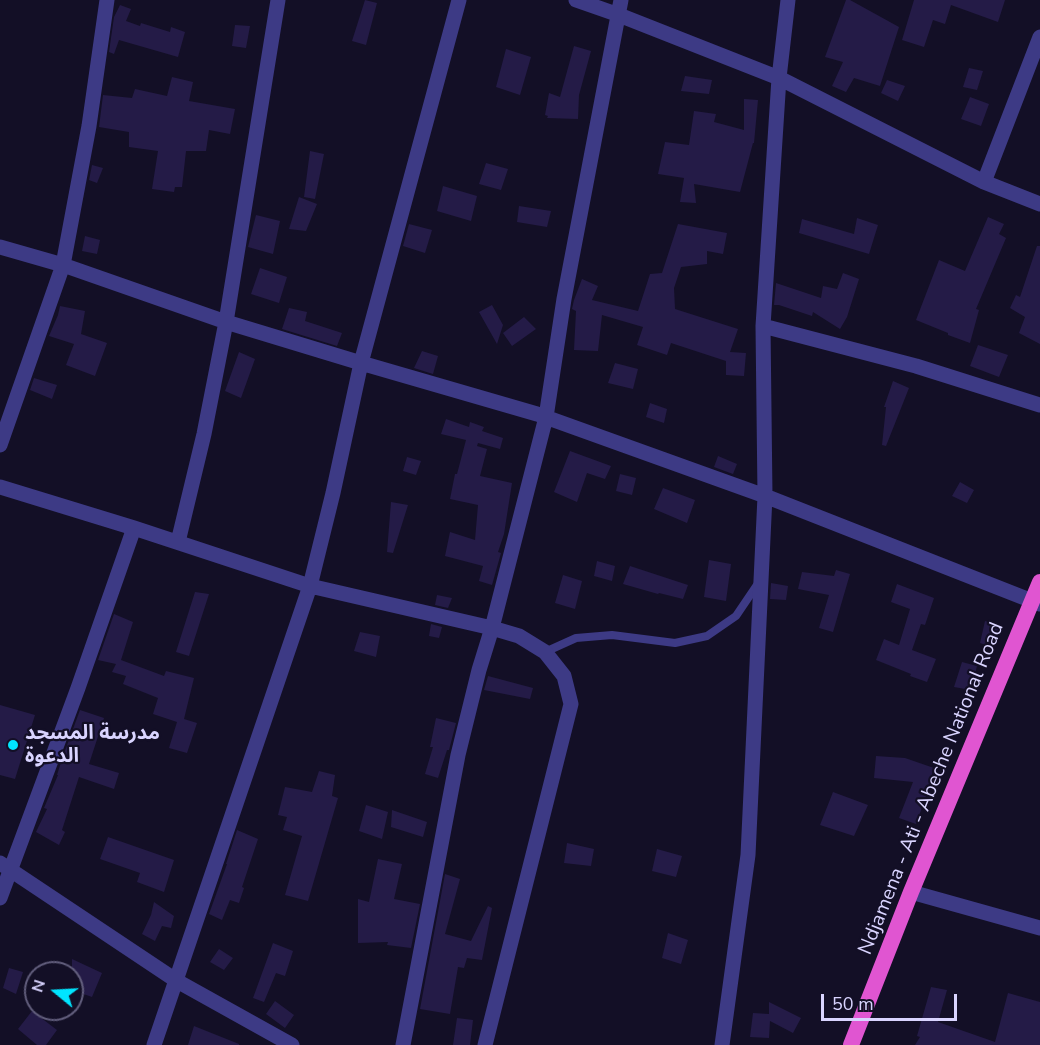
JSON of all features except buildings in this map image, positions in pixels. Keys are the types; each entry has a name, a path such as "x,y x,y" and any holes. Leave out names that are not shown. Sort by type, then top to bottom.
{"highway":[{"name":"Ndjamena - Ati - Abeche National Road","path":"851,1045 911,892 1036,602 1040,582"}],"street":[{"path":"0,445 63,265 89,126 107,0"},
{"path":"178,542 204,434 226,322 278,0"},
{"path":"154,1045 310,586 362,363 459,0"},
{"path":"576,0 620,7 778,78 984,182 1040,204"},
{"path":"722,1045 748,855 765,495 763,326 778,78 788,0"},
{"path":"403,1045 458,754 478,670 492,628 546,417 564,299 620,7"},
{"path":"984,182 1040,37"},
{"path":"0,247 63,265 226,322 546,417 765,495 1036,602"},
{"path":"763,326 916,366 1040,405"},
{"path":"0,487 310,586 519,636 545,652 564,676 571,704 485,1045"},
{"path":"0,898 6,867 78,688 134,528"},
{"path":"6,867 177,981 292,1045"},
{"path":"911,892 1040,928"}],"lane":[{"path":"545,652 576,638 612,635 675,643 707,636 736,616 761,578"}],"place":[{"name":"مدرسة المسجد الدعوة","path":"13,745"}]}
